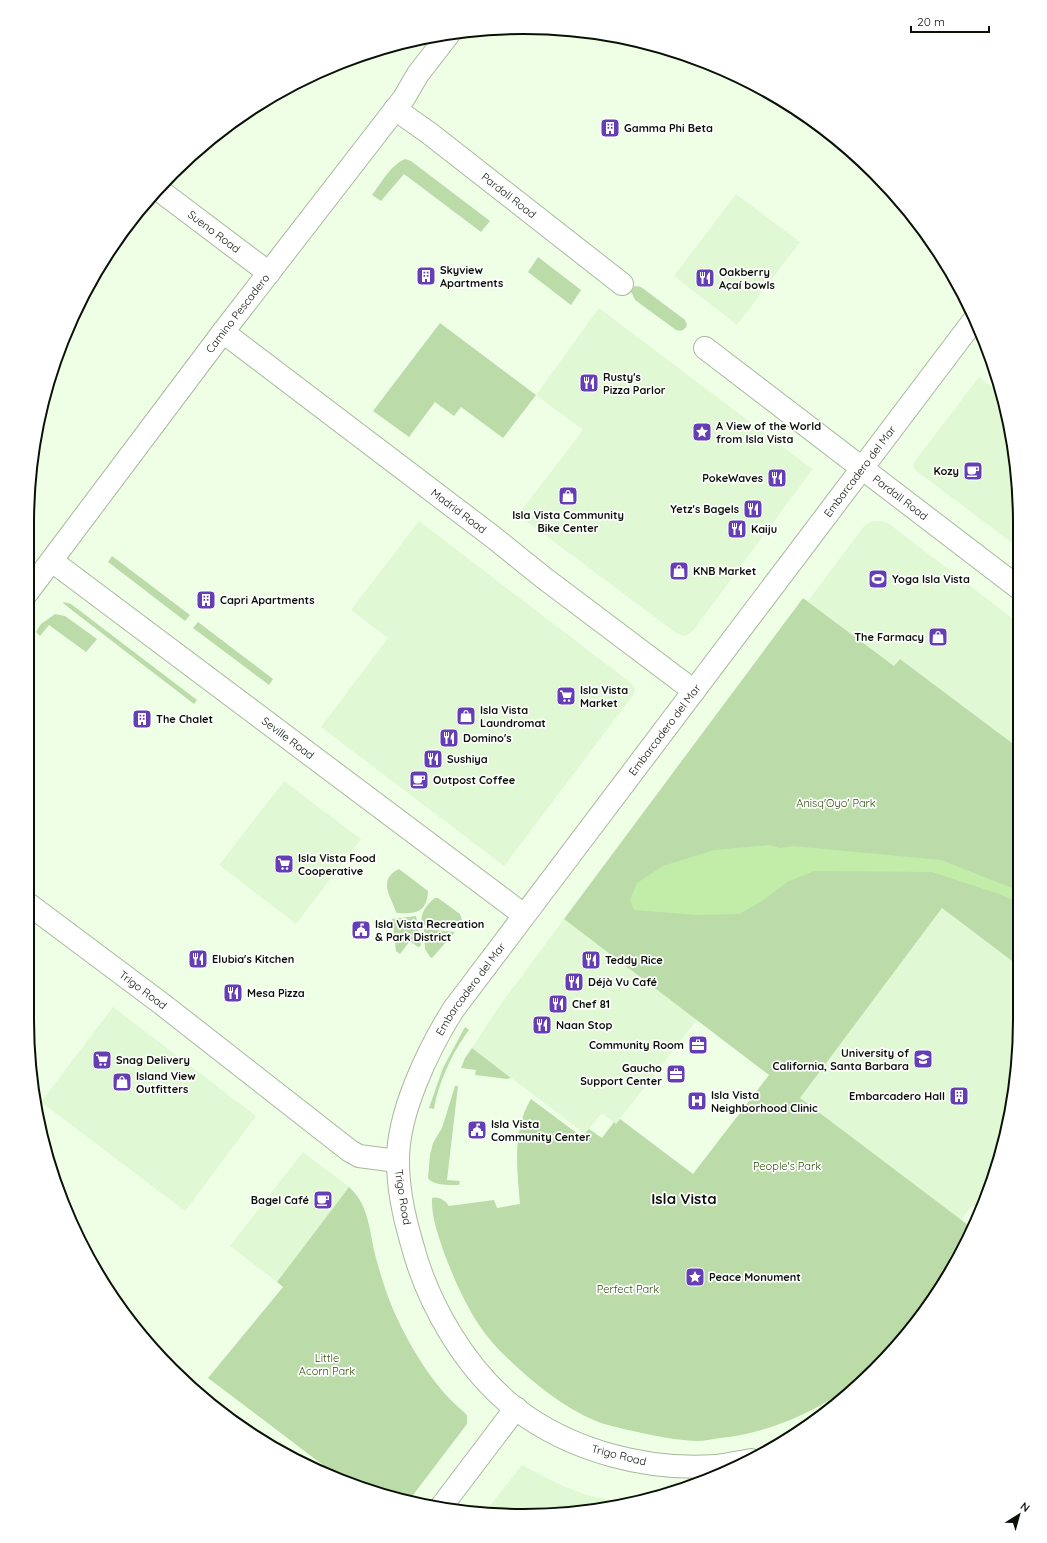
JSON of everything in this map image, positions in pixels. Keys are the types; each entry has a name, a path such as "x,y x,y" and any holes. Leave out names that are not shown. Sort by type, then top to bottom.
{"street":[{"name":"Camino Pescadero","path":"34,584 223,332 404,98 418,74 444,41"},
{"name":"Pardall Road","path":"395,109 429,133 622,284"},
{"name":"Sueno Road","path":"163,193 269,273"},
{"name":"Embarcadero del Mar","path":"398,1161 402,1124 427,1055 453,1010 971,324"},
{"name":"Madrid Road","path":"223,332 694,691"},
{"name":"Pardall Road","path":"705,348 1013,584"},
{"name":"Seville Road","path":"52,561 524,915"},
{"name":"Trigo Road","path":"34,908 162,1004 350,1151 359,1156 398,1161 401,1197 408,1229 418,1268 436,1310 460,1349 495,1389 516,1408 541,1425 577,1443 603,1453 655,1464 716,1466 730,1464"},
{"path":"444,1503 516,1408"}],"shaded area":[{"path":"736,194 800,242 737,325 674,276"},
{"path":"599,308 812,470 692,632 685,636 676,633 518,515 583,430 536,395"},
{"path":"979,377 993,388 1004,428 1009,460 1012,491 1013,544 915,470 913,465"},
{"path":"419,521 631,683 635,688 634,694 504,866 321,727 388,638 351,610"},
{"path":"873,521 888,523 1013,619 1013,744 900,659 894,666 808,601 865,525"},
{"path":"284,781 361,839 296,924 219,865"},
{"path":"769,845 780,848 793,846 941,860 1013,888 1013,900 932,872 814,871 787,882 761,902 739,914 697,915 634,910 630,900 637,883 663,866 714,850"},
{"name":"University of California, Santa Barbara","path":"942,908 1013,962 1012,1052 1004,1115 987,1177 976,1207 974,1206 970,1208 961,1220 800,1098"},
{"path":"564,919 697,1020 616,1124 601,1114 585,1134 472,1048 498,1008"},
{"path":"113,1007 256,1116 185,1211 41,1102"},
{"path":"303,1152 349,1187 277,1282 230,1246"},
{"path":"522,1465 563,1486 587,1495 614,1501 556,1508 488,1508"}],"green space":[{"path":"405,159 411,161 490,221 481,232 404,174 381,201 372,195 395,165"},
{"path":"538,257 581,290 571,305 528,272"},
{"path":"635,286 641,287 685,320 687,325 685,328 681,331 676,330 635,300 631,291"},
{"path":"440,323 536,395 503,438 461,407 454,416 435,402 409,437 373,411"},
{"path":"112,556 190,615 185,621 108,562"},
{"path":"803,598 894,666 900,659 1013,744 1013,962 942,908 800,1098 968,1225 931,1291 892,1342 870,1366 846,1388 819,1406 800,1416 781,1424 741,1435 700,1441 665,1438 610,1426 596,1421 558,1400 501,1352 482,1329 460,1291 443,1250 435,1225 432,1198 442,1199 449,1206 494,1200 497,1208 520,1204 517,1164 518,1137 525,1111 531,1099 582,1137 589,1129 602,1138 614,1122 616,1124 620,1119 693,1174 769,1075 564,919"},
{"path":"63,603 71,604 197,700 194,704 73,611"},
{"path":"55,614 65,616 97,639 86,652 49,625 40,636 36,632 41,624"},
{"path":"198,622 273,679 269,685 193,628"},
{"path":"399,869 428,891 425,904 419,911 409,913 396,912 387,889 387,883 392,873"},
{"path":"435,898 438,898 460,914 462,920 458,927 423,925 422,914 429,903"},
{"path":"416,916 421,946 418,947 410,941 400,954 396,951 392,919"},
{"path":"424,929 455,932 432,958 425,949"},
{"path":"465,1027 469,1030 457,1048 447,1068 439,1089 434,1109 429,1108 443,1068"},
{"path":"472,1048 511,1078 507,1079 475,1075 476,1070 461,1068 465,1058"},
{"path":"455,1086 458,1086 447,1180 460,1181 459,1185 442,1184 430,1181 428,1178 430,1155 433,1143 442,1128"},
{"name":"Little Acorn Park","path":"349,1187 361,1202 367,1218 376,1259 397,1319 430,1375 451,1400 467,1415 467,1424 412,1496 366,1483 326,1468 208,1378 283,1287 277,1282"}],"place":[{"name":"Gamma Phi Beta","path":"610,128"},
{"name":"Skyview Apartments","path":"426,276"},
{"name":"Oakberry Açaí bowls","path":"705,278"},
{"name":"Rusty's Pizza Parlor","path":"589,383"},
{"name":"A View of the World from Isla Vista","path":"702,432"},
{"name":"Kozy","path":"973,471"},
{"name":"PokeWaves","path":"777,478"},
{"name":"Isla Vista Community Bike Center","path":"568,496"},
{"name":"Yetz's Bagels","path":"753,509"},
{"name":"Kaiju","path":"737,529"},
{"name":"KNB Market","path":"679,571"},
{"name":"Yoga Isla Vista","path":"878,579"},
{"name":"Capri Apartments","path":"206,600"},
{"name":"The Farmacy","path":"938,637"},
{"name":"Isla Vista Market","path":"566,696"},
{"name":"Isla Vista Laundromat","path":"466,716"},
{"name":"The Chalet","path":"142,719"},
{"name":"Domino's","path":"449,738"},
{"name":"Sushiya","path":"433,759"},
{"name":"Outpost Coffee","path":"419,780"},
{"name":"Isla Vista Food Cooperative","path":"284,864"},
{"name":"Isla Vista Recreation & Park District","path":"361,930"},
{"name":"Elubia's Kitchen","path":"198,959"},
{"name":"Teddy Rice","path":"591,960"},
{"name":"Déjà Vu Café","path":"574,982"},
{"name":"Mesa Pizza","path":"233,993"},
{"name":"Chef 81","path":"558,1004"},
{"name":"Naan Stop","path":"542,1025"},
{"name":"Community Room","path":"698,1045"},
{"name":"University of California, Santa Barbara","path":"923,1059"},
{"name":"Snag Delivery","path":"102,1060"},
{"name":"Gaucho Support Center","path":"676,1074"},
{"name":"Island View Outfitters","path":"122,1082"},
{"name":"Embarcadero Hall","path":"959,1096"},
{"name":"Isla Vista Neighborhood Clinic","path":"697,1101"},
{"name":"Isla Vista Community Center","path":"477,1130"},
{"name":"Bagel Café","path":"323,1200"},
{"name":"Peace Monument","path":"695,1277"}],"district":[{"name":"Isla Vista","path":"684,1198"}],"park label":[{"name":"Anisq'Oyo' Park","path":"836,803"},
{"name":"People's Park","path":"787,1166"},
{"name":"Perfect Park","path":"628,1289"}]}
